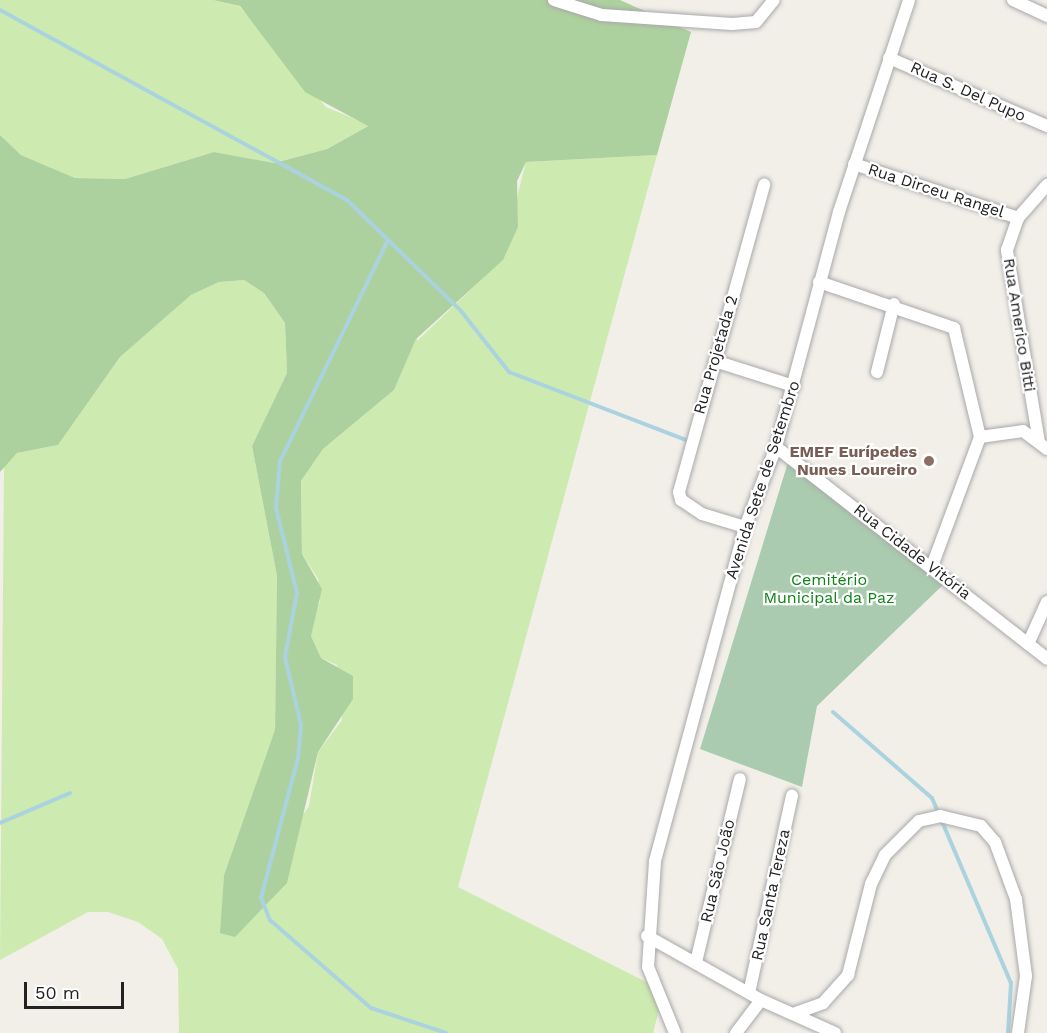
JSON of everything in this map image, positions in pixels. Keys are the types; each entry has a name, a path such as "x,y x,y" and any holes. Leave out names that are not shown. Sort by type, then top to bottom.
{"street":[{"path":"554,0 602,15 732,24 756,22 774,0"},
{"name":"Avenida Sete de Setembro","path":"675,1033 655,993 647,936 655,861 745,527 776,447 794,386 819,282 854,164 909,0"},
{"path":"1013,0 1047,16"},
{"name":"Rua S. Del Pupo","path":"889,58 1047,126"},
{"name":"Rua Dirceu Rangel","path":"854,164 1018,218"},
{"name":"Rua Americo Bitti","path":"1043,446 1008,261 1009,236 1018,218 1047,184"},
{"name":"Rua Projetada 2","path":"745,527 702,514 681,500 680,480 764,186"},
{"path":"819,282 894,304 954,328 980,437 932,566"},
{"path":"877,372 894,304"},
{"path":"715,360 794,386"},
{"path":"980,437 1016,431 1043,446"},
{"name":"Rua Cidade Vitória","path":"776,447 932,566 1047,659"},
{"path":"1028,644 1047,602"},
{"name":"Rua São João","path":"696,962 740,779"},
{"name":"Rua Santa Tereza","path":"749,993 792,796"},
{"path":"796,1013 823,1003 848,975 885,855 919,821 940,816 959,818 988,834 1016,899 1026,976 1018,1033"},
{"path":"647,936 761,1000 796,1013 835,1033"},
{"path":"736,1033 761,1000"}],"green space":[{"path":"0,0 213,0 239,6 326,107 369,125 327,149 273,163 214,152 125,179 75,178 21,155 0,135"},
{"path":"213,0 620,0 691,32 657,155 526,162 517,181 518,227 503,260 416,339 394,390 323,449 301,481 302,554 322,589 311,636 321,658 353,676 353,699 318,752 287,883 235,937 220,933 224,875 275,730 277,576 252,446 287,373 285,323 264,293 244,280 219,282 191,295 120,357 58,445 17,453 0,472 0,135 21,155 75,178 125,179 214,152 274,163 327,149 368,126 305,92 240,6"},
{"path":"657,155 458,887 664,991 653,1033 179,1033 178,969 162,939 138,922 108,912 88,912 0,960 4,465 17,453 58,445 120,357 191,295 219,282 244,280 264,293 285,323 287,373 252,446 277,576 275,731 224,875 221,933 309,806 318,752 342,720 337,665 321,658 311,636 310,621 320,602 318,579 302,554 301,481 323,449 394,390 417,336 417,341 483,278 516,201 526,162"},
{"name":"Cemitério Municipal da Paz","path":"789,459 945,583 817,706 802,787 700,749"}],"waterway":[{"path":"0,10 347,200 461,311 509,372 686,440"},
{"path":"388,240 280,461 276,508 297,593 285,657 301,725 298,758 261,898 270,920 371,1008 446,1033"},
{"path":"833,712 932,798 1011,983 1008,1033"},
{"path":"0,823 70,793"}],"place":[{"name":"EMEF Eurípedes Nunes Loureiro","path":"929,461"}]}
